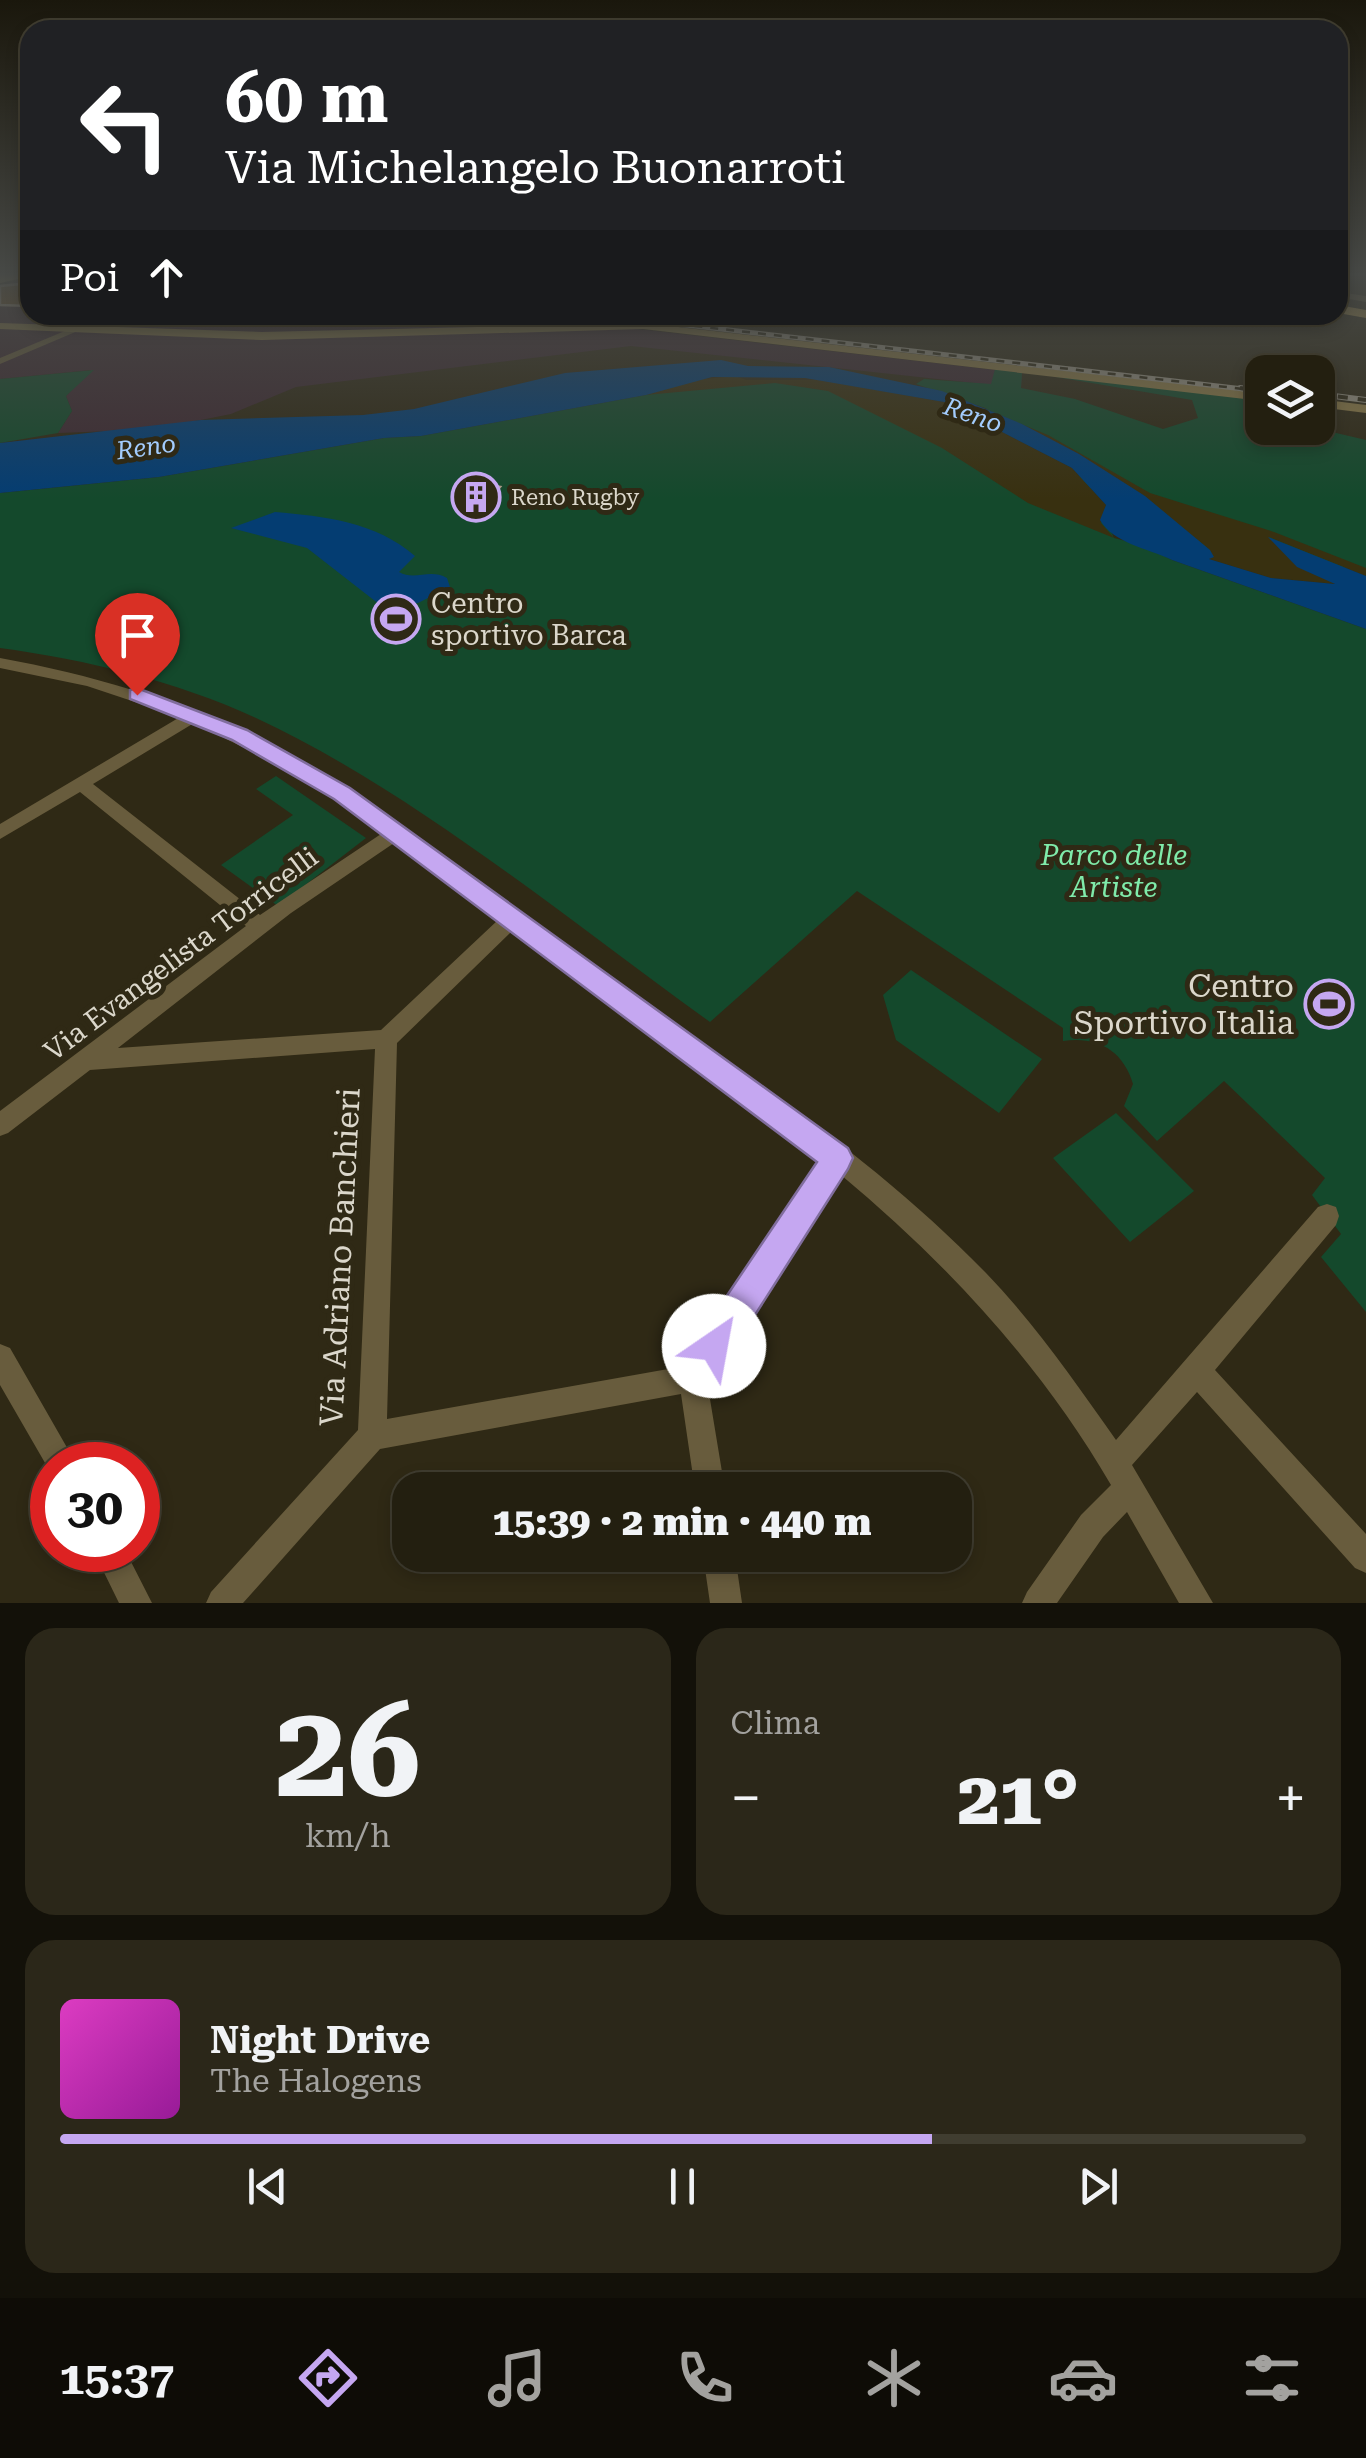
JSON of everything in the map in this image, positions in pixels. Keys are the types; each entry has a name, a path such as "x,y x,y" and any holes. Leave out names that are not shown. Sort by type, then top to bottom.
{"main road":[{"path":"842,349 1245,395"},
{"path":"1335,405 1366,409"}],"street":[{"path":"0,360 28,349"},
{"path":"0,664 83,678 196,716 272,751 397,832 882,1192 978,1284 1039,1357 1121,1475 1198,1603"},
{"path":"0,832 196,716"},
{"path":"82,785 260,926"},
{"name":"Via Evangelista Torricelli","path":"0,1124 260,926 397,832"},
{"path":"85,1060 386,1039 512,920"},
{"name":"Via Adriano Banchieri","path":"222,1603 372,1436 386,1039"},
{"path":"707,1472 693,1378 838,1158"},
{"path":"1038,1603 1092,1526 1121,1475 1196,1370 1327,1216"},
{"path":"0,1358 49,1442"},
{"path":"1196,1370 1366,1558"},
{"path":"372,1436 693,1378"},
{"path":"120,1572 136,1603"},
{"path":"721,1572 726,1603"}],"shaded area":[{"path":"0,349 608,349 296,387 231,414 141,430 58,433 72,411 66,396 91,370 0,379"},
{"path":"657,349 811,349 1022,373 1021,388"}],"green space":[{"path":"995,369 1022,373 1021,388 1075,399 1163,429 1198,418 1192,400 1050,376 1245,398 1245,445 1335,445 1335,433 1366,440 1366,576 1347,568 1210,550 985,408 916,384 924,379 991,384"},
{"path":"94,370 66,396 72,411 58,433 0,443 0,379"},
{"name":"Parco delle Artiste","path":"703,379 857,387 922,402 1087,480 1114,538 1145,546 1172,560 1366,629 1366,1312 1321,1257 1341,1234 1312,1195 1325,1178 1224,1081 1157,1141 1124,1106 1133,1084 1115,1054 1097,1043 1063,1041 1063,1028 857,891 710,1022 489,859 315,748 226,705 163,683 0,648 0,493 159,477 384,438 421,436 646,395"},
{"path":"276,776 366,838 278,906 221,865 293,815 256,789"},
{"path":"911,970 1042,1059 999,1113 896,1040 883,995"},
{"path":"1116,1113 1194,1191 1130,1242 1053,1158"}],"sand":[{"path":"735,376 747,380 819,380 944,402 1072,468 1106,505 1101,523 1114,538 1028,503 942,448 828,391 775,383 646,395 703,379"},
{"path":"942,391 1048,435 1150,493 1274,532 1366,568 1366,576 1269,537 1293,558 1335,584 1271,578 1209,559 1210,550 1115,480 1049,441"}],"water":[{"name":"Reno","path":"721,360 748,366 829,367 942,391 1022,424 1145,496 1210,550 1214,557 1209,559 1271,578 1335,584 1297,567 1268,537 1366,576 1366,629 1122,540 1100,520 1106,505 1072,468 944,402 805,378 712,377 646,395 421,436 384,438 159,477 0,493 0,443 201,420 363,415 414,409 565,373"},
{"path":"275,512 331,519 384,535 415,556 399,572 441,575 450,587 418,603 384,608 307,548 231,528"}],"building":[{"name":"Reno Rugby","path":"481,484 500,487 483,508 463,506"}],"railway":[{"path":"893,349 1245,389"},
{"path":"1240,388 1245,389"},
{"path":"1335,396 1366,400"}],"place":[{"name":"Reno Rugby","path":"476,497"},
{"name":"Centro sportivo Barca","path":"396,619"},
{"name":"Centro Sportivo Italia","path":"1329,1004"}],"route":[{"path":"137,695 240,735 342,794 838,1158 714,1346"}]}
